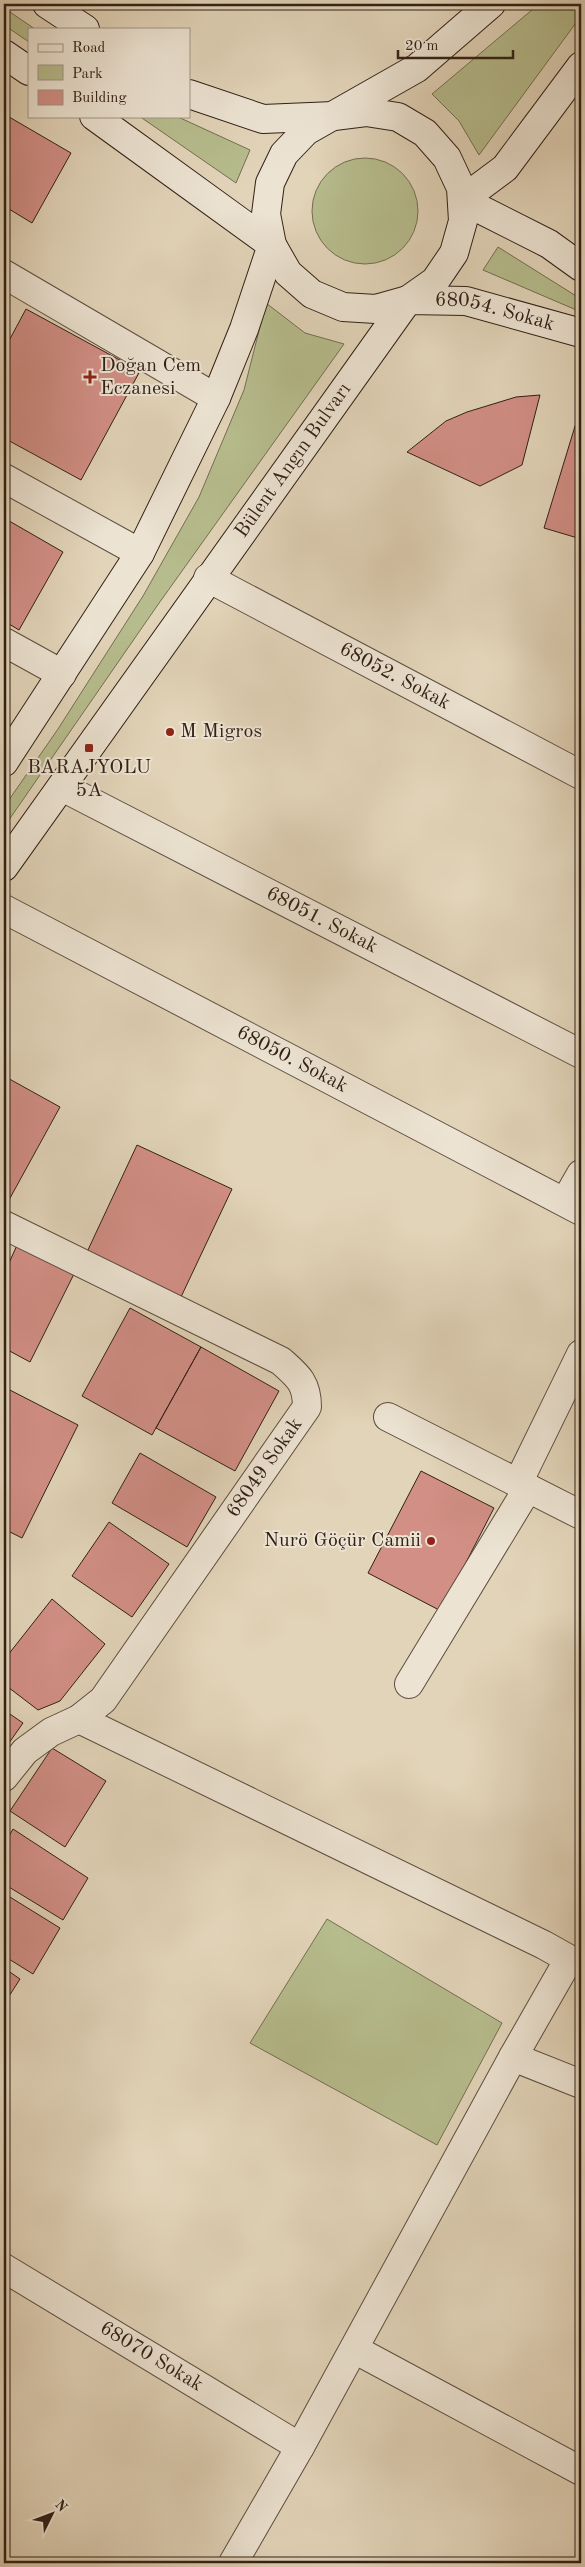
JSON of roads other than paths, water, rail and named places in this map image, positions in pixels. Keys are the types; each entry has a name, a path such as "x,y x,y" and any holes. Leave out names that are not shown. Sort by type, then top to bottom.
{"street":[{"path":"48,4 84,28"},
{"path":"408,300 376,309 343,307 312,294 288,273 272,246 266,214 270,183 284,154 306,131 417,68 492,4"},
{"path":"4,54 28,70"},
{"path":"581,66 505,168 462,200 549,244 581,266"},
{"name":"Bülent Angın Bulvarı","path":"4,867 208,578 408,300 435,281 454,253 463,221 461,188 447,158 425,133 398,118 366,112 334,116 263,119 190,94"},
{"path":"97,118 272,246"},
{"path":"4,762 140,553 216,398 244,329 272,246"},
{"path":"4,274 216,398"},
{"name":"68054. Sokak","path":"408,300 466,301 581,333"},
{"path":"4,478 140,553"},
{"name":"68052. Sokak","path":"208,578 581,775"},
{"path":"4,642 62,674"},
{"name":"68051. Sokak","path":"62,786 581,1054"},
{"name":"68050. Sokak","path":"4,909 573,1206"},
{"path":"573,1206 581,1174"},
{"name":"68049 Sokak","path":"4,1225 281,1361 300,1378 307,1392 307,1407 102,1700 79,1719 51,1732 38,1741 26,1751 4,1777"},
{"path":"409,1684 523,1486 581,1354"},
{"path":"388,1416 581,1515"},
{"path":"79,1719 544,1945 569,1959 513,2057 300,2447 233,2563"},
{"path":"513,2057 581,2084"},
{"name":"68070 Sokak","path":"4,2268 300,2447"},
{"path":"354,2349 581,2471"}],"place":[{"name":"Doğan Cem Eczanesi","path":"90,377"},
{"name":"M Migros","path":"170,732"},
{"name":"BARAJYOLU 5A","path":"89,748"},
{"name":"Nurö Göçür Camii","path":"431,1541"}]}
